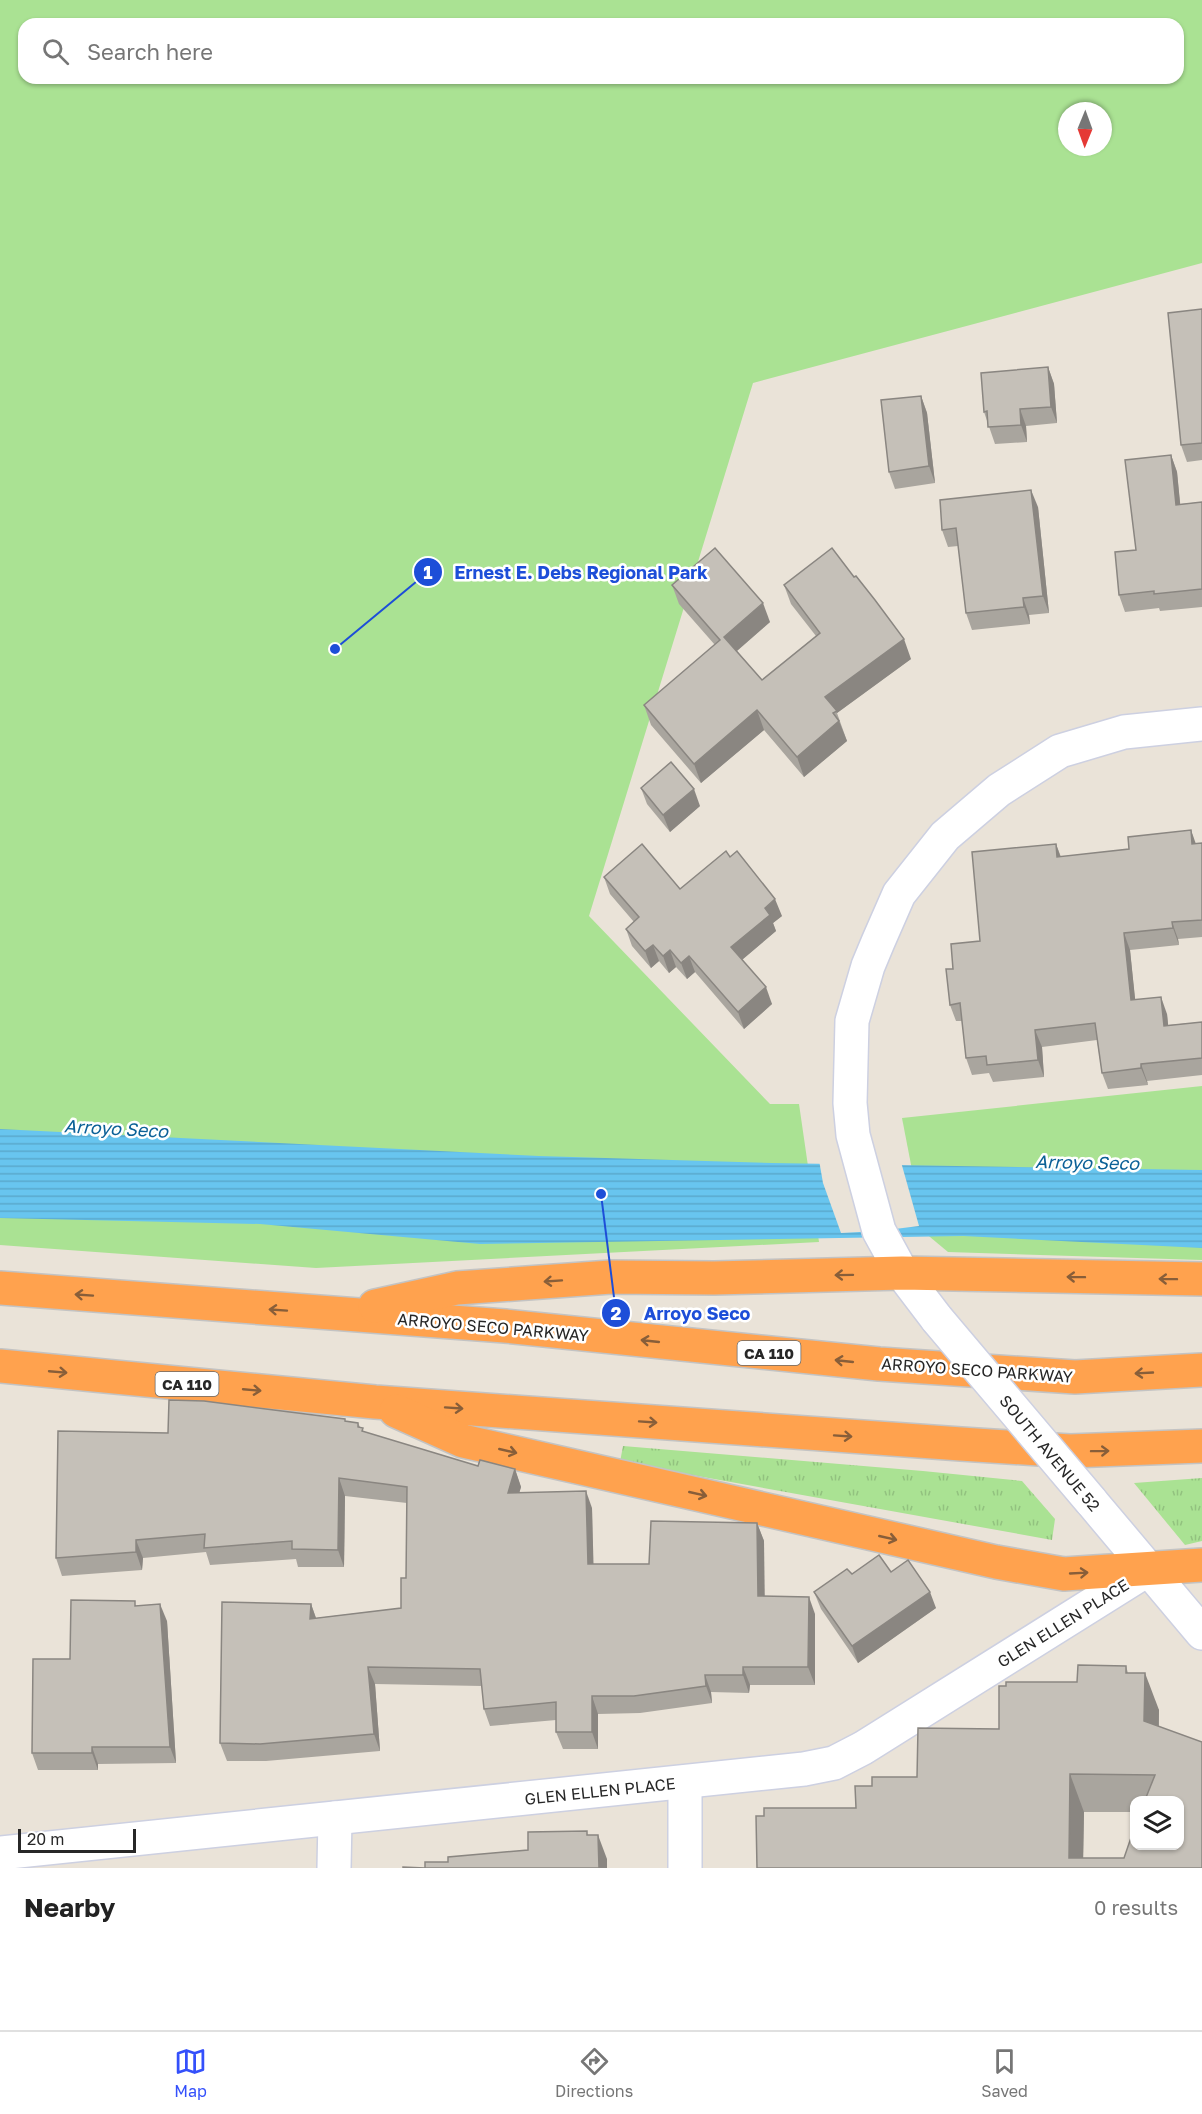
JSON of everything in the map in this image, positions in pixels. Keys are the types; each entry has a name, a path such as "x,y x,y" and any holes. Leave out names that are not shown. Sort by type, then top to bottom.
{"highway":[{"path":"337,1314 457,1288 611,1277 714,1278 902,1273 1202,1279"},
{"name":"ARROYO SECO PARKWAY","path":"0,1288 505,1326 879,1364 1052,1376 1074,1377 1202,1370"},
{"name":"CA 110","path":"0,1366 375,1402 1070,1451 1202,1446"},
{"path":"375,1402 463,1441 996,1562 1064,1574 1202,1565"}],"street":[{"name":"SOUTH AVENUE 52","path":"1202,724 1124,732 1060,752 999,790 945,836 899,894 868,966 852,1021 850,1102 853,1135 879,1231 902,1273 1147,1570 1202,1633"},
{"name":"GLEN ELLEN PLACE","path":"0,1853 685,1782 804,1769 834,1763 863,1748 1147,1570"},
{"path":"685,1782 685,1868"},
{"path":"334,1868 335,1818"}],"green space":[{"path":"0,0 1202,0 1202,263 753,383 589,916 770,1104 799,1104 819,1242 316,1268 0,1245"},
{"path":"1202,1086 1202,1260 948,1252 924,1232 902,1118"},
{"path":"623,1446 1022,1481 1055,1519 1052,1540 620,1462"},
{"path":"1202,1478 1202,1541 1185,1545 1134,1483"}],"water":[{"name":"Arroyo Seco","path":"0,1129 539,1156 772,1163 1202,1170 1202,1248 963,1236 480,1244 260,1224 0,1218"}],"pier":[{"path":"819,1160 901,1162 919,1226 841,1233 823,1183"}],"building":[{"path":"1202,309 1202,443 1181,445 1168,313"},
{"path":"1048,367 1051,407 1020,409 1021,425 988,427 987,411 984,412 981,373"},
{"path":"921,396 929,466 889,472 881,400"},
{"path":"1171,455 1176,505 1202,502 1202,589 1119,595 1115,552 1136,550 1125,460"},
{"path":"1031,490 1043,596 1023,598 1024,607 966,613 956,528 942,530 940,500"},
{"path":"715,548 763,603 724,637 762,680 820,633 784,585 832,548 904,639 825,697 837,711 833,713 839,721 797,757 757,710 694,764 644,705 720,640 672,585"},
{"path":"671,762 694,789 663,815 641,788"},
{"path":"1191,830 1192,844 1202,843 1202,920 1172,922 1173,928 1124,933 1131,1000 1161,997 1164,1026 1202,1022 1202,1058 1141,1064 1141,1068 1102,1073 1095,1023 1035,1030 1038,1060 987,1065 986,1056 966,1058 960,1003 950,1005 946,969 953,969 951,944 980,941 972,852 1056,844 1057,857 1129,849 1128,837"},
{"path":"642,844 680,889 726,851 730,857 737,851 775,899 765,908 770,915 731,947 766,987 738,1012 689,956 681,963 670,950 663,956 653,945 645,951 626,929 639,917 604,877"},
{"path":"169,1400 204,1401 345,1419 345,1421 358,1423 358,1427 363,1428 362,1431 478,1466 480,1460 515,1469 508,1493 586,1491 588,1564 649,1564 651,1521 757,1523 758,1596 809,1597 808,1667 743,1667 743,1675 705,1675 706,1686 634,1696 592,1696 592,1732 556,1732 556,1702 484,1709 480,1669 368,1667 374,1734 260,1744 220,1743 222,1602 311,1604 310,1619 401,1608 401,1578 406,1578 407,1487 339,1478 338,1550 292,1549 292,1541 204,1548 205,1534 136,1540 136,1552 56,1558 58,1431 168,1433"},
{"path":"879,1555 891,1572 908,1560 930,1592 852,1646 814,1592 847,1569 852,1574"},
{"path":"71,1600 135,1601 135,1606 160,1604 170,1747 92,1747 92,1753 32,1753 33,1659 70,1659"},
{"path":"1078,1665 1126,1666 1126,1673 1145,1673 1144,1721 1202,1742 1202,1868 757,1868 756,1816 764,1816 764,1808 856,1808 855,1786 872,1786 872,1777 917,1777 918,1728 999,1729 999,1686 1006,1686 1006,1682 1077,1682","holes":["1070,1774 1155,1775 1147,1796 1184,1796 1184,1850 1130,1850 1130,1841 1124,1858 1069,1858"]},
{"path":"587,1831 587,1835 598,1835 599,1868 425,1868 425,1862 448,1862 448,1857 528,1850 528,1832"}],"place":[{"name":"Ernest E. Debs Regional Park","path":"335,649"},
{"name":"Arroyo Seco","path":"601,1194"}]}
